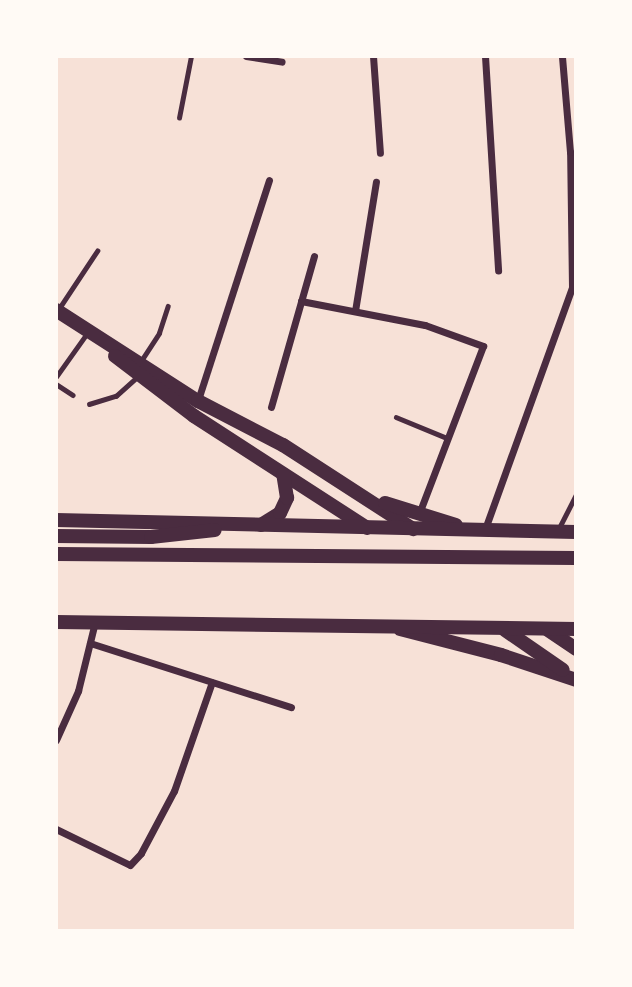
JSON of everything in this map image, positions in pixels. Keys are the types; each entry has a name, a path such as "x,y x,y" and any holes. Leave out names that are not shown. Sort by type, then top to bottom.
{"main road":[{"path":"57,310 283,474 367,528"},
{"path":"138,371 283,445 349,487 416,523"},
{"path":"56,536 151,537 261,526 280,513 287,498 283,474"},
{"path":"56,520 367,528 416,523 485,530 576,532"},
{"path":"56,554 576,558"},
{"path":"56,622 400,629 576,629"},
{"path":"400,629 501,654 576,680"},
{"path":"505,630 576,680"},
{"path":"548,630 576,649"}],"street":[{"path":"246,56 282,62"},
{"path":"373,56 380,153"},
{"path":"485,56 498,271"},
{"path":"485,530 572,287 573,152 562,56"},
{"path":"198,401 269,180"},
{"path":"355,311 376,182"},
{"path":"271,407 314,256"},
{"path":"301,300 425,325 483,346 416,523"},
{"path":"56,740 78,691 95,622"},
{"path":"90,643 291,708"},
{"path":"56,829 130,865 141,853 174,791 212,682"}],"lane":[{"path":"179,118 191,56"},
{"path":"57,310 97,251"},
{"path":"89,404 116,396 138,371 159,334 168,306"},
{"path":"56,377 88,331"},
{"path":"56,384 73,395"},
{"path":"396,417 448,439"},
{"path":"557,531 576,495"}]}
